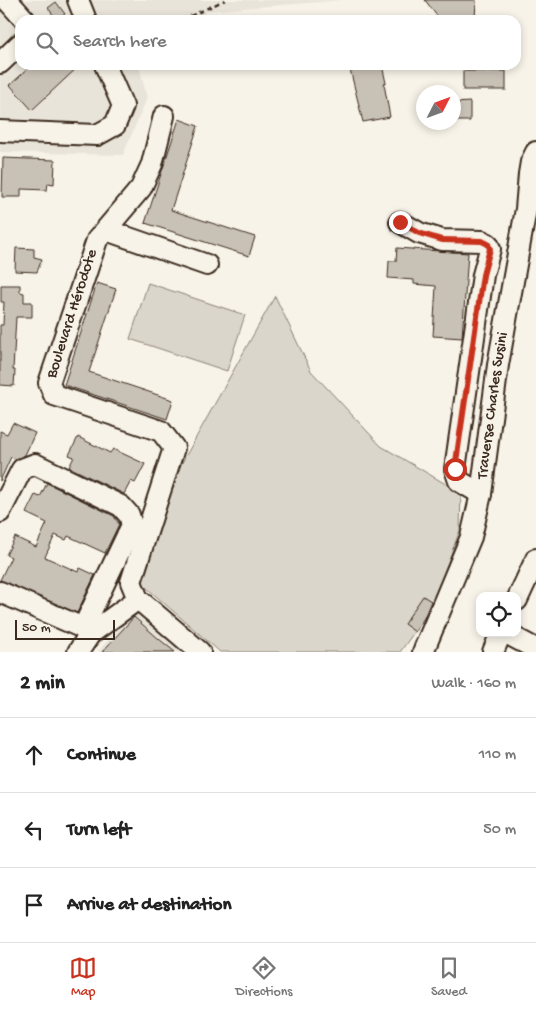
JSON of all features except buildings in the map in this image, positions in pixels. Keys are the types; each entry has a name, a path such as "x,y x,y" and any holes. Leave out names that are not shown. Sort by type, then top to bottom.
{"street":[{"path":"7,0 20,15"},
{"path":"78,0 84,15"},
{"path":"0,63 15,49"},
{"path":"0,131 97,135 115,125 123,106 107,70"},
{"name":"Boulevard Hérodote","path":"138,599 131,582 174,448 161,431 54,395 49,382 98,240 141,188 152,164 164,116"},
{"name":"Traverse Charles Susini","path":"423,652 471,537 482,494 498,366 526,209 531,162 536,152"},
{"path":"400,222 419,233 442,240 482,241 488,244 490,249 483,275 455,469 459,481 482,494"},
{"path":"106,230 208,264"},
{"path":"0,512 22,469 34,464 121,506 129,515 132,525 78,652"},
{"path":"521,592 536,559"},
{"path":"0,592 87,631"},
{"path":"87,631 138,599 200,652"},
{"path":"492,652 500,637"},
{"path":"514,637 536,649"}],"path":[{"path":"193,15 225,0"}],"shaded area":[{"path":"0,0 343,0 207,11 205,15 15,15 15,70 140,70 147,98 123,155 0,152"},
{"path":"148,283 245,315 227,371 130,339"},
{"path":"275,296 311,371 381,446 461,493 460,530 430,610 400,652 220,652 140,582 174,477"},
{"path":"139,609 189,652 98,652 127,616"}],"route":[{"path":"400,222 419,233 442,240 482,241 488,244 490,249 483,275 455,469"}]}
